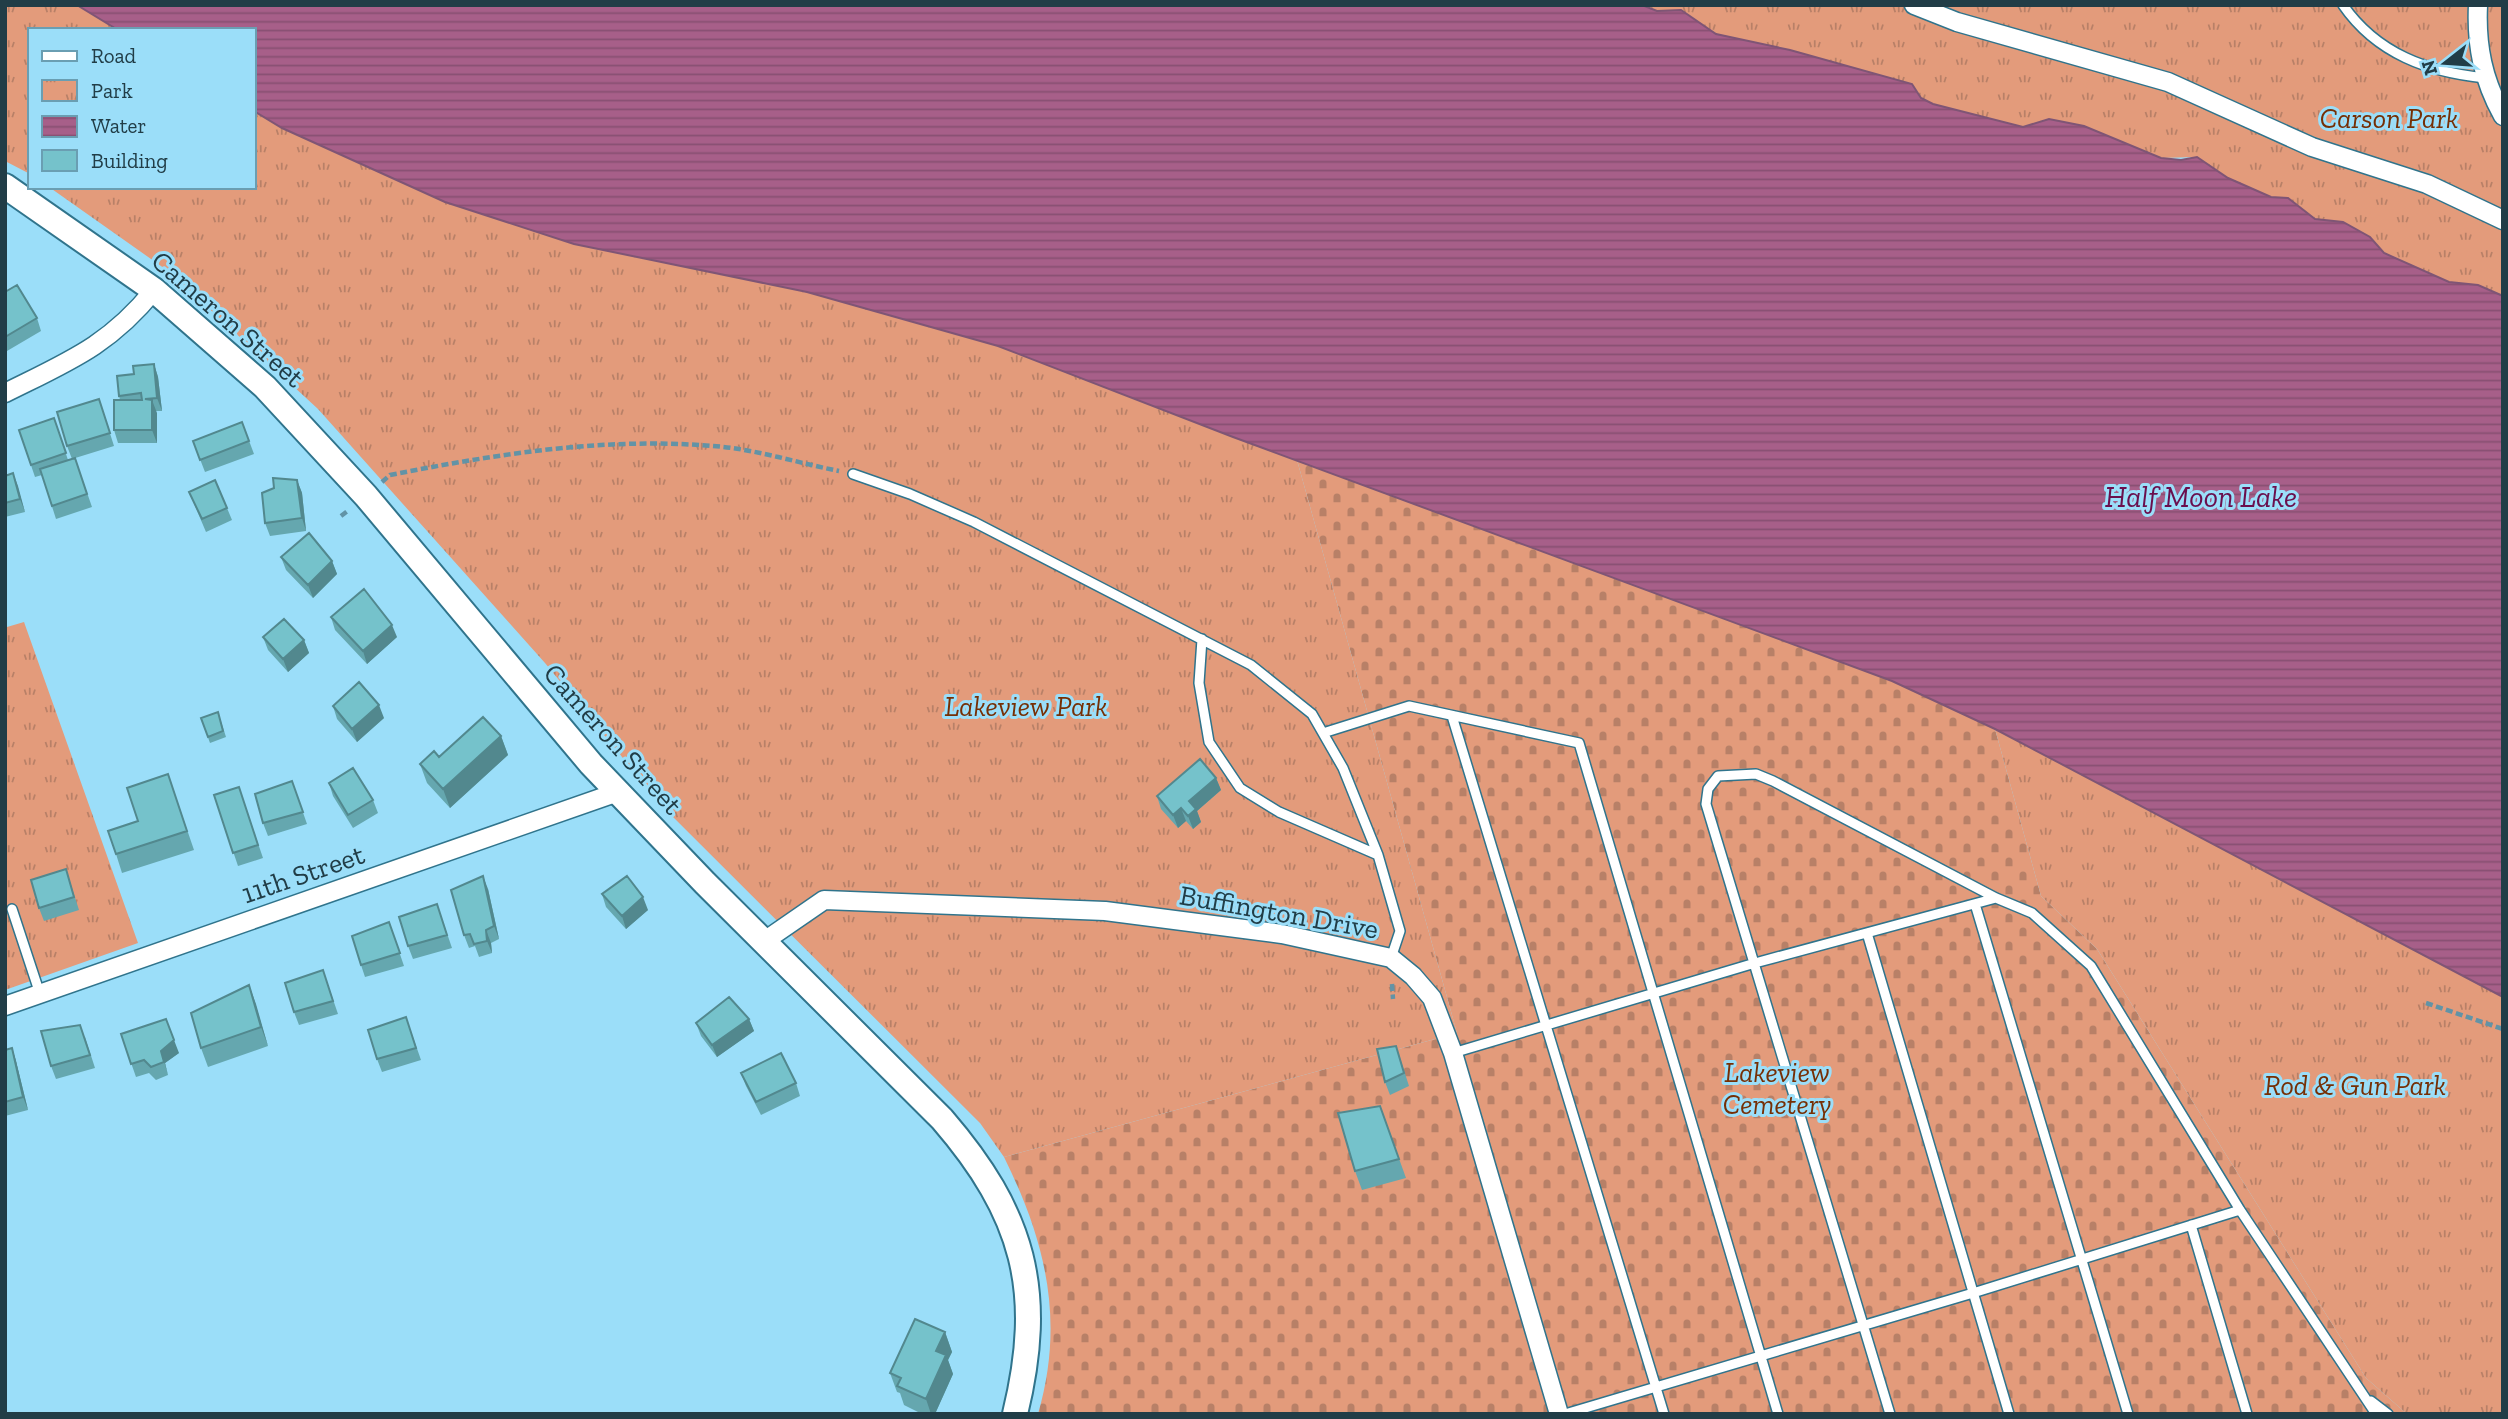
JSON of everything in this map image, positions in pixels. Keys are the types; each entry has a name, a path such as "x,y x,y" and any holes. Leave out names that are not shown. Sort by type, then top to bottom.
{"main road":[{"name":"Cameron Street","path":"5,186 154,290 265,387 366,496 618,792 763,942 942,1119 974,1156 998,1193 1016,1240 1027,1289 1029,1334 1015,1414"}],"street":[{"path":"1914,5 1957,22 2168,82 2312,147 2427,184 2503,220"},
{"path":"2478,5 2479,54 2485,78 2503,116"},
{"path":"5,393 94,348 117,332 154,290"},
{"name":"11th Street","path":"5,1006 618,792"},
{"name":"Buffington Drive","path":"763,942 824,900 1105,911 1282,934 1391,958 1413,976 1432,998 1453,1054 1559,1414"}],"lane":[{"path":"2343,5 2354,21 2395,54 2445,74 2485,78"},
{"path":"853,474 910,494 974,522 1202,639 1251,665 1311,714 1343,768 1378,855 1400,930 1391,958"},
{"path":"1202,639 1199,683 1209,742 1240,788 1279,812 1378,855"},
{"path":"1323,733 1409,706 1579,743 1778,1414"},
{"path":"1452,716 1664,1414"},
{"path":"1890,1414 1706,804 1708,789 1718,776 1756,774 1773,781 1996,898 2032,913 2091,966 2240,1210 2376,1414"},
{"path":"1453,1054 1755,963 1996,898"},
{"path":"1975,904 2128,1414"},
{"path":"12,909 40,994"},
{"path":"1867,933 2009,1414"},
{"path":"1566,1414 2240,1210"},
{"path":"2191,1225 2247,1414"},
{"path":"2364,1396 2388,1414"}],"path":[{"path":"366,496 390,475 503,453 597,445 716,446 853,474"},
{"path":"2426,1003 2503,1029"}],"green space":[{"path":"5,5 77,5 115,28 28,28 28,173 5,161"},
{"name":"Carson Park","path":"1642,5 2503,5 2503,296 2478,285 2449,282 2384,253 2370,237 2343,222 2315,220 2288,198 2271,197 2228,178 2197,157 2161,158 2084,127 2049,119 2023,127 1933,104 1843,67 1790,50 1716,34 1681,10 1657,11"},
{"name":"Lakeview Park","path":"256,112 282,128 445,202 574,244 807,292 998,346 1297,460 1457,1033 1004,1157 980,1123 663,807 545,663 318,409 168,271 52,189 256,189"},
{"name":"Lakeview Cemetery","path":"1297,460 1892,681 1995,729 2041,896 2097,949 2366,1378 2407,1414 1038,1414 1050,1347 1047,1282 1031,1220 1004,1157 1457,1033"},
{"path":"5,622 7,627 24,622 138,943 5,990"},
{"name":"Rod & Gun Park","path":"1995,729 2503,997 2503,1414 2407,1414 2366,1378 2097,949 2041,896"}],"water":[{"name":"Half Moon Lake","path":"77,5 1642,5 1657,11 1681,10 1716,34 1790,50 1912,84 1921,98 1933,104 2023,127 2049,119 2084,126 2161,158 2181,160 2197,157 2228,178 2271,197 2288,198 2315,219 2343,222 2370,237 2384,253 2449,282 2478,285 2503,296 2503,997 1995,729 1892,681 1233,437 998,346 807,292 574,244 445,202 282,128 256,112 256,28 115,28"}],"building":[{"path":"17,285 37,318 5,337 5,292"},
{"path":"154,364 157,398 145,399 152,400 152,430 114,430 114,400 142,400 141,393 119,396 117,376 134,374 133,366"},
{"path":"99,399 110,433 67,446 57,412"},
{"path":"54,418 66,453 31,465 19,430"},
{"path":"242,422 249,441 200,460 193,441"},
{"path":"75,458 87,494 52,506 40,469"},
{"path":"13,473 20,499 5,503 5,476"},
{"path":"273,478 297,480 302,518 265,523 262,493 274,488"},
{"path":"215,480 227,508 202,519 189,492"},
{"path":"309,533 332,561 308,585 281,557"},
{"path":"364,589 392,625 363,651 331,617"},
{"path":"284,619 304,640 283,659 263,637"},
{"path":"359,682 379,705 352,729 333,706"},
{"path":"218,712 223,731 208,737 201,718"},
{"path":"483,717 501,736 443,789 420,764 434,751 439,757"},
{"path":"1200,759 1216,778 1189,801 1196,809 1188,816 1181,808 1173,815 1157,796"},
{"path":"353,768 373,800 348,815 329,783"},
{"path":"168,774 187,831 116,854 108,831 138,821 127,788"},
{"path":"292,781 303,812 263,823 255,794"},
{"path":"239,787 258,845 233,853 214,795"},
{"path":"66,869 74,897 39,908 31,880"},
{"path":"483,876 494,926 486,930 487,941 474,944 470,934 464,935 451,890"},
{"path":"627,876 643,897 622,916 602,894"},
{"path":"437,904 447,935 408,946 399,917"},
{"path":"389,922 400,953 361,965 352,936"},
{"path":"323,970 333,1001 294,1012 285,983"},
{"path":"249,985 261,1027 201,1048 191,1013"},
{"path":"729,997 749,1019 712,1045 696,1023"},
{"path":"406,1017 416,1048 377,1059 368,1030"},
{"path":"166,1019 174,1040 161,1051 164,1062 151,1067 144,1060 131,1064 121,1034"},
{"path":"80,1025 90,1055 51,1066 41,1031"},
{"path":"1396,1046 1404,1073 1385,1082 1377,1049"},
{"path":"12,1048 23,1097 5,1102 5,1050"},
{"path":"781,1053 796,1083 756,1102 741,1073"},
{"path":"1380,1106 1399,1159 1355,1171 1338,1113"},
{"path":"915,1319 945,1332 936,1351 946,1355 926,1399 897,1386 901,1378 890,1373"}]}
